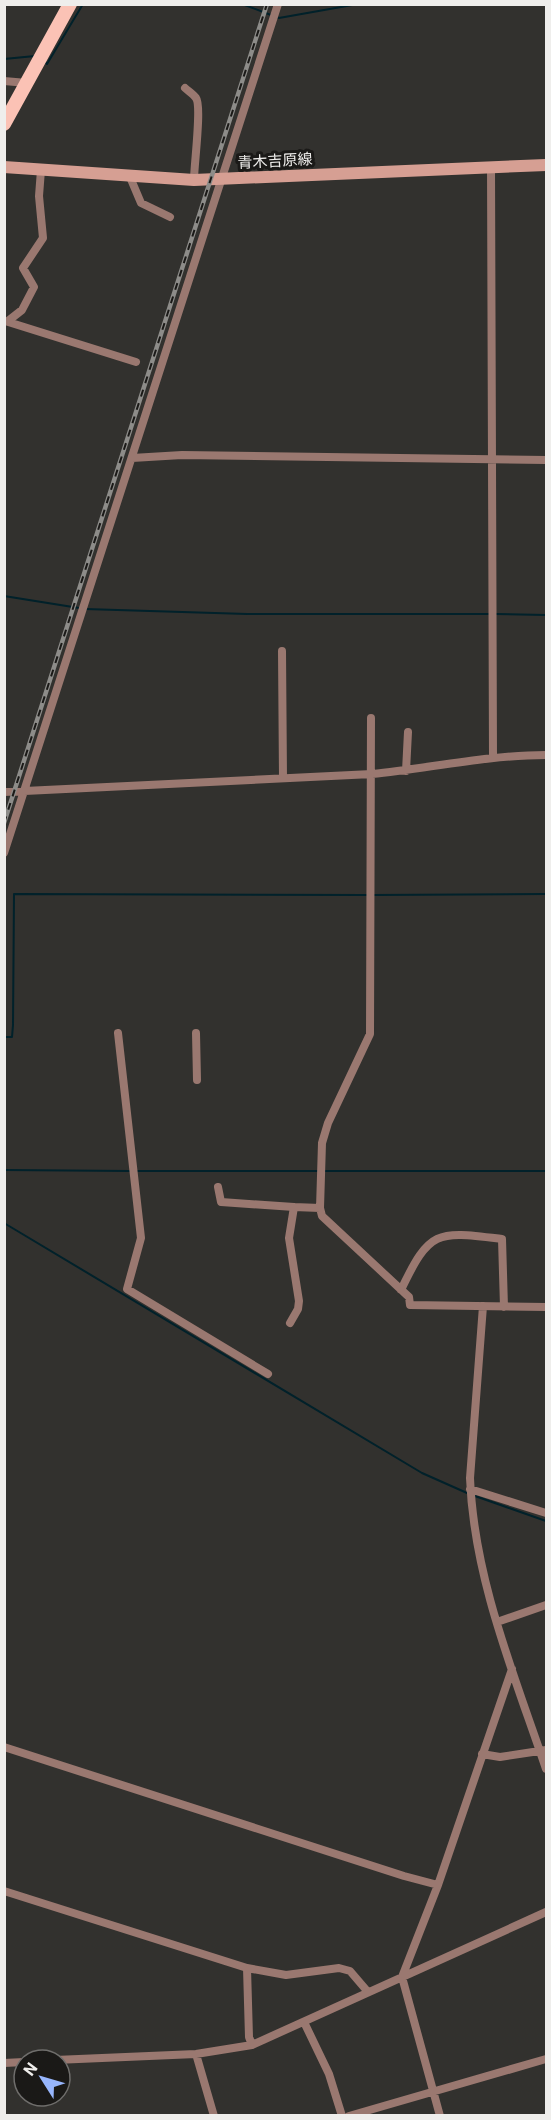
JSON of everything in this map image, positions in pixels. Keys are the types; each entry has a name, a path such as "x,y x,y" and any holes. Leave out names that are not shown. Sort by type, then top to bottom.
{"main road":[{"path":"4,124 70,4"},
{"name":"青木吉原線","path":"4,167 194,180 546,165"}],"street":[{"path":"4,853 278,4"},
{"path":"4,81 27,83"},
{"path":"185,88 197,99 200,112 195,139 194,180"},
{"path":"491,168 493,219 493,757"},
{"path":"6,321 22,310 34,287 23,268 43,238 39,196 41,170"},
{"path":"130,177 141,203 170,217"},
{"path":"6,321 136,362"},
{"path":"132,458 182,455 546,460"},
{"path":"282,651 284,778"},
{"path":"371,718 370,1034 328,1123 322,1143 320,1208 322,1216 409,1297 410,1305 546,1308"},
{"path":"406,771 408,732"},
{"path":"4,792 372,774 493,757 546,755"},
{"path":"118,1033 141,1238 127,1289 268,1374"},
{"path":"196,1033 197,1080"},
{"path":"218,1187 220,1202 320,1208"},
{"path":"290,1323 298,1309 299,1301 289,1238 294,1207"},
{"path":"401,1290 415,1261 427,1245 444,1235 502,1239 504,1307"},
{"path":"483,1306 470,1489 481,1567 512,1669 544,1751 546,1768"},
{"path":"470,1489 546,1513"},
{"path":"497,1622 546,1605"},
{"path":"440,2115 402,1977 438,1885 512,1669"},
{"path":"4,1747 438,1885"},
{"path":"482,1754 500,1757 544,1751"},
{"path":"4,1891 247,1968 286,1975 339,1968 350,1971 368,1992"},
{"path":"72,2059 196,2054 252,2045 546,1912"},
{"path":"247,1968 249,2037 252,2045"},
{"path":"304,2022 329,2074 342,2115"},
{"path":"196,2054 214,2115"},
{"path":"349,2115 546,2059"}],"waterway":[{"path":"45,62 47,64 83,4"},
{"path":"242,4 279,18 358,4"},
{"path":"4,59 35,56"},
{"path":"4,596 79,608"},
{"path":"85,609 247,614 490,614"},
{"path":"495,614 546,615"},
{"path":"4,1037 12,1037 13,1025 14,894 367,895"},
{"path":"372,895 546,894"},
{"path":"4,1170 130,1171"},
{"path":"135,1171 319,1171"},
{"path":"324,1171 546,1171"},
{"path":"4,1223 422,1473 467,1493"},
{"path":"475,1496 546,1521"}],"railway":[{"path":"4,823 267,4"}]}
